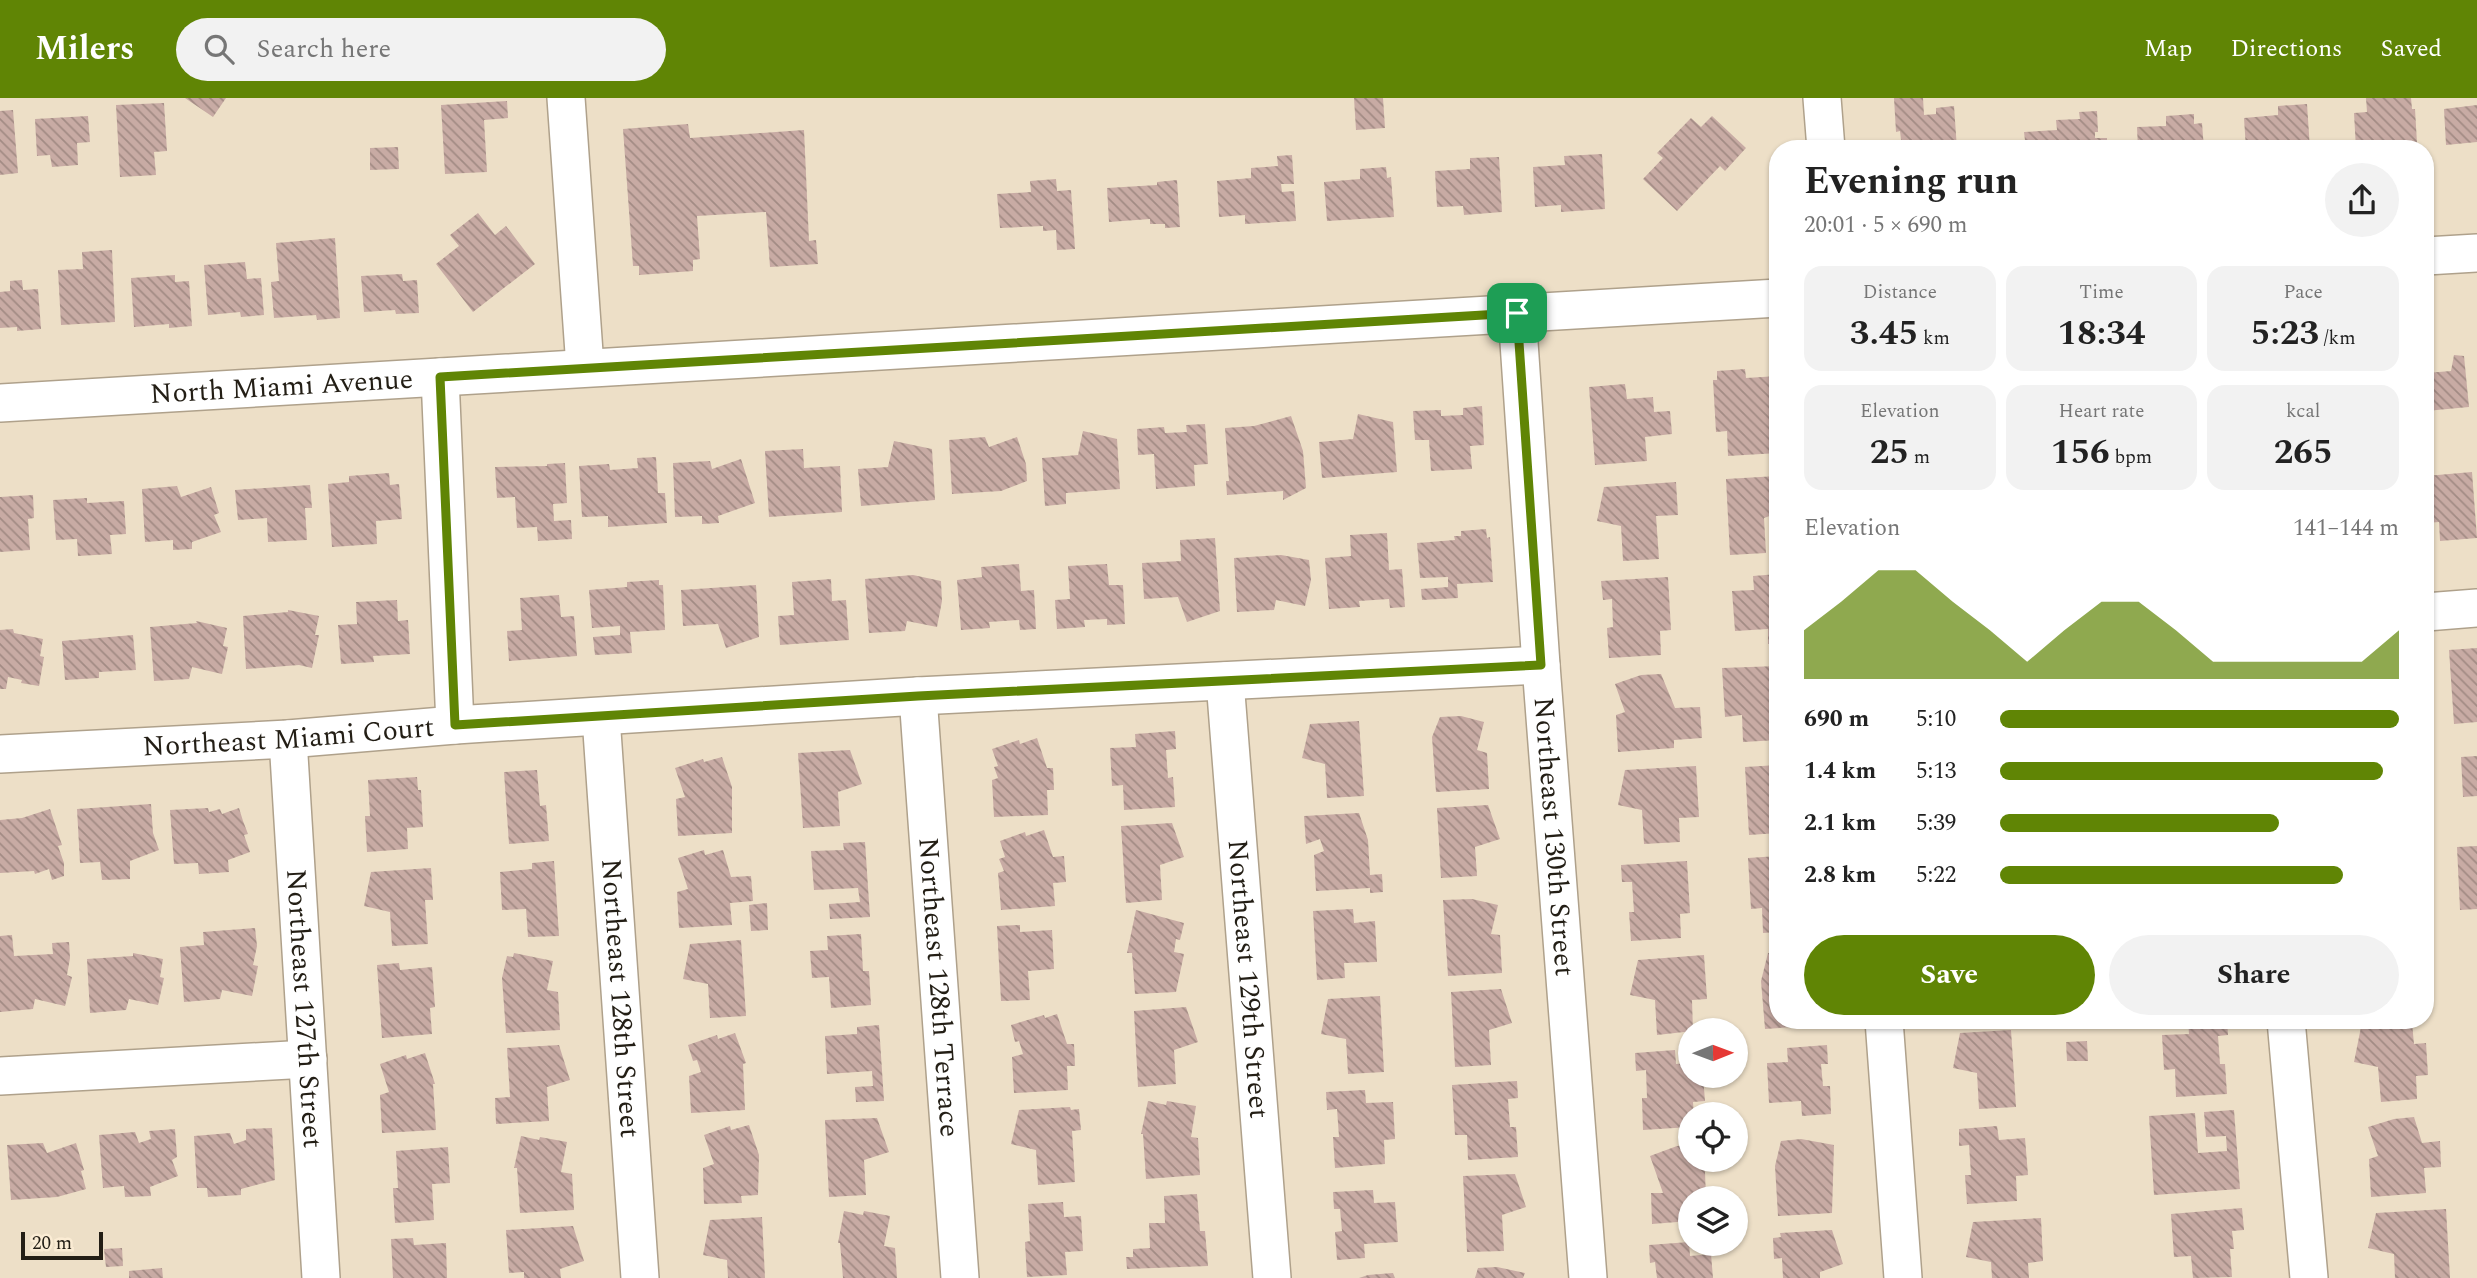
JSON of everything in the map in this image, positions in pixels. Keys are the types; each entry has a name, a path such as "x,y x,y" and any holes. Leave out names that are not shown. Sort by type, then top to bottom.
{"street":[{"path":"566,98 586,367"},
{"path":"1822,98 1825,140"},
{"path":"2434,256 2477,253"},
{"name":"North Miami Avenue","path":"0,403 1769,299"},
{"name":"Northeast 130th Street","path":"1517,313 1588,1278"},
{"path":"440,377 455,725"},
{"path":"2434,611 2477,608"},
{"name":"Northeast Miami Court","path":"0,754 288,739 455,725 601,718 918,696 1541,665"},
{"name":"Northeast 129th Street","path":"1225,681 1272,1278"},
{"name":"Northeast 128th Terrace","path":"918,696 960,1278"},
{"name":"Northeast 128th Street","path":"601,718 640,1278"},
{"name":"Northeast 127th Street","path":"288,739 321,1278"},
{"path":"1885,1029 1903,1278"},
{"path":"2287,1029 2309,1278"},
{"path":"0,1076 308,1059"}],"building":[{"path":"185,98 226,98 213,117"},
{"path":"1354,98 1383,98 1385,128 1356,130"},
{"path":"1894,98 1923,98 1924,115 1936,114 1936,108 1954,106 1956,140 1901,140 1900,131 1896,132"},
{"path":"2366,98 2411,98 2412,109 2415,109 2417,140 2356,140 2354,113 2367,112"},
{"path":"507,101 508,118 484,120 487,172 445,174 441,105"},
{"path":"164,103 167,151 154,152 156,175 120,177 116,105"},
{"path":"2307,104 2309,140 2245,140 2244,118 2278,115 2278,106"},
{"path":"2477,105 2477,142 2446,145 2444,109"},
{"path":"13,110 18,173 0,175 0,111"},
{"path":"2097,111 2098,132 2095,132 2095,138 2107,140 2025,140 2024,132 2057,130 2056,120 2080,119 2079,112"},
{"path":"2194,114 2194,124 2202,123 2203,140 2138,140 2137,127 2166,126 2166,116"},
{"path":"88,116 90,142 77,143 78,165 52,167 50,155 37,156 35,119"},
{"path":"1712,116 1746,148 1725,171 1720,166 1677,211 1643,179 1663,158 1657,153 1691,118 1701,127"},
{"path":"688,124 690,138 804,130 809,241 816,240 818,264 770,267 766,212 697,216 700,259 693,260 693,271 639,275 639,266 633,266 623,129"},
{"path":"398,147 399,169 370,170 370,148"},
{"path":"1602,154 1605,209 1561,212 1561,205 1535,207 1533,167 1565,165 1564,156"},
{"path":"1292,155 1294,184 1281,184 1282,192 1294,191 1296,221 1245,224 1245,215 1219,217 1217,181 1251,178 1251,168 1278,166 1277,156"},
{"path":"1499,157 1502,212 1464,215 1463,206 1437,207 1435,171 1470,169 1470,158"},
{"path":"1386,167 1387,178 1391,177 1394,217 1327,221 1324,182 1360,179 1360,169"},
{"path":"1056,179 1057,191 1071,190 1075,249 1057,250 1056,230 1043,231 1043,226 1000,228 997,194 1031,192 1030,181"},
{"path":"1177,180 1180,227 1165,228 1165,224 1150,224 1150,219 1109,222 1107,188 1157,185 1157,182"},
{"path":"478,213 495,235 506,226 535,264 473,312 436,264 459,246 450,235"},
{"path":"335,238 340,318 317,320 316,315 274,318 271,282 279,281 276,243"},
{"path":"112,250 115,322 61,325 58,270 83,269 82,252"},
{"path":"245,262 247,279 261,278 264,315 241,317 240,312 208,315 204,265"},
{"path":"402,274 403,281 417,280 419,313 396,314 395,310 364,312 361,276"},
{"path":"175,275 175,282 189,281 192,326 169,328 169,324 134,327 131,278"},
{"path":"22,280 23,290 38,289 41,329 17,331 17,327 0,328 0,292 10,291 10,281"},
{"path":"2454,355 2464,356 2469,407 2434,410 2434,372 2451,371"},
{"path":"1745,369 1746,378 1769,377 1769,454 1728,456 1727,431 1716,432 1713,380 1717,380 1717,371"},
{"path":"1625,384 1627,399 1653,397 1654,412 1670,411 1672,434 1645,437 1647,461 1595,465 1589,387"},
{"path":"1482,406 1484,445 1470,446 1472,469 1431,471 1429,440 1415,440 1413,411 1441,410 1441,416 1463,415 1463,408"},
{"path":"1358,414 1393,422 1397,472 1322,478 1319,442 1353,439"},
{"path":"1291,416 1303,451 1306,488 1283,500 1283,491 1227,495 1226,481 1229,481 1225,428 1254,426"},
{"path":"1205,424 1208,464 1194,465 1195,486 1156,489 1154,454 1138,455 1137,429 1164,427 1165,433 1187,432 1186,425"},
{"path":"1083,431 1117,439 1120,489 1066,493 1066,504 1045,506 1042,458 1078,455"},
{"path":"985,437 989,447 1017,437 1026,464 1027,481 1001,491 952,494 949,440"},
{"path":"894,441 932,449 935,500 861,506 858,469 888,467"},
{"path":"803,449 804,468 840,466 842,512 769,517 765,451"},
{"path":"656,457 658,493 665,493 667,523 608,527 608,516 582,517 579,466 609,464 610,470 638,468 637,458"},
{"path":"741,459 755,503 718,516 719,523 702,524 702,516 675,517 673,463 710,461 712,469"},
{"path":"565,463 567,503 553,504 554,521 571,520 572,539 538,541 537,527 517,528 515,497 497,498 495,467"},
{"path":"2472,472 2477,538 2440,541 2439,522 2434,522 2434,475"},
{"path":"389,473 390,485 399,484 402,519 376,521 377,544 332,547 328,484 349,482 349,476"},
{"path":"1769,476 1769,516 1764,518 1766,553 1730,555 1726,479"},
{"path":"1676,482 1678,515 1656,516 1659,559 1623,561 1621,526 1597,521 1604,487"},
{"path":"310,485 312,508 305,508 307,540 268,542 267,518 238,520 235,490"},
{"path":"177,486 181,497 211,487 219,513 214,515 221,532 192,542 192,549 173,550 173,540 145,542 142,489"},
{"path":"33,495 34,518 28,519 30,550 0,552 0,497"},
{"path":"87,498 87,503 124,501 126,534 110,535 112,554 78,556 77,539 56,540 53,500"},
{"path":"1486,529 1487,538 1490,537 1493,582 1457,584 1458,598 1422,600 1421,589 1448,587 1448,577 1420,578 1417,543 1455,540 1454,536 1461,536 1461,531"},
{"path":"1387,533 1389,570 1402,569 1405,607 1390,608 1389,599 1359,601 1360,607 1329,609 1325,558 1351,556 1350,535"},
{"path":"1215,538 1220,611 1187,622 1178,597 1144,599 1142,563 1181,561 1180,540"},
{"path":"1281,555 1309,560 1311,580 1305,606 1276,600 1274,610 1237,612 1234,558"},
{"path":"1019,564 1021,591 1034,590 1036,629 1020,630 1019,620 989,622 990,628 961,630 957,580 982,577 981,567"},
{"path":"1107,564 1109,585 1123,585 1125,624 1107,625 1107,619 1084,620 1085,627 1057,629 1055,600 1070,599 1068,566"},
{"path":"913,575 941,581 942,601 937,627 907,621 905,631 869,633 865,579"},
{"path":"1769,575 1769,644 1768,629 1735,631 1732,591 1754,590 1753,576"},
{"path":"1668,577 1671,630 1660,631 1661,655 1609,658 1607,628 1613,627 1612,599 1603,600 1601,581"},
{"path":"831,579 832,601 846,600 849,640 780,645 778,616 794,615 792,582"},
{"path":"659,580 659,585 663,585 665,630 630,632 632,653 595,655 593,637 620,635 620,626 592,628 589,590 627,587 627,582"},
{"path":"756,585 759,637 726,648 718,624 683,626 681,590"},
{"path":"559,595 561,617 574,616 577,656 509,661 507,631 522,630 520,598"},
{"path":"397,600 398,621 408,620 410,654 373,656 374,662 341,664 338,625 357,624 356,602"},
{"path":"288,610 319,616 315,635 319,635 312,668 299,665 246,669 243,616"},
{"path":"196,621 227,628 223,646 228,647 222,674 192,667 189,679 154,681 150,627 197,623"},
{"path":"13,629 14,633 43,639 40,656 44,657 39,686 21,683 22,680 8,677 6,689 0,689 0,630"},
{"path":"133,635 136,670 99,672 99,678 65,680 62,641"},
{"path":"2477,648 2477,722 2454,724 2449,650"},
{"path":"1769,666 1769,741 1743,742 1742,715 1725,717 1722,668"},
{"path":"1661,674 1675,708 1700,707 1702,738 1674,740 1674,748 1618,752 1616,715 1625,712 1615,684 1641,675"},
{"path":"1461,716 1484,722 1477,750 1487,753 1489,789 1436,792 1432,737 1440,717"},
{"path":"1359,721 1364,796 1327,798 1325,764 1302,758 1310,724"},
{"path":"1175,731 1176,749 1166,750 1168,778 1173,777 1175,807 1124,810 1123,785 1112,786 1110,748 1136,747 1135,734"},
{"path":"1037,738 1047,768 1053,768 1054,790 1047,790 1048,815 994,817 992,780 998,778 994,767 998,766 992,749 1019,740 1020,744"},
{"path":"850,750 862,784 838,792 840,826 803,828 798,753"},
{"path":"2477,756 2477,796 2463,797 2461,757"},
{"path":"722,757 732,787 732,833 678,836 676,799 685,797 675,768 703,759 704,762"},
{"path":"1696,766 1699,817 1679,818 1680,842 1644,844 1642,810 1618,805 1625,770"},
{"path":"1769,766 1769,834 1749,835 1745,767"},
{"path":"537,770 540,806 546,805 549,841 509,844 504,772"},
{"path":"417,777 418,790 421,790 423,827 407,828 408,849 367,852 365,816 370,816 368,780"},
{"path":"151,804 153,833 159,850 130,861 130,879 102,880 100,862 80,863 77,809"},
{"path":"1488,805 1500,839 1475,847 1477,876 1441,878 1437,808"},
{"path":"208,808 209,812 220,809 222,814 239,808 248,834 244,835 250,852 228,860 229,872 199,874 198,863 174,864 170,810"},
{"path":"50,809 62,845 58,846 64,863 64,876 52,880 49,869 35,874 34,871 0,873 0,820 22,818"},
{"path":"1359,813 1368,840 1370,875 1382,874 1383,892 1370,893 1370,888 1316,891 1314,855 1324,851 1320,839 1306,844 1304,816"},
{"path":"1172,823 1184,857 1160,865 1162,900 1126,903 1121,826"},
{"path":"1044,830 1053,857 1064,856 1066,882 1053,883 1055,906 1001,910 998,873 1004,871 999,859 1005,857 1000,841 1025,832 1026,836"},
{"path":"865,842 870,917 830,919 829,904 860,902 858,888 814,890 811,851 844,850 843,843"},
{"path":"2477,846 2477,909 2460,910 2457,847"},
{"path":"704,850 705,855 723,850 731,877 751,876 753,901 730,903 732,925 679,928 677,892 688,889 678,858"},
{"path":"1769,857 1769,933 1763,933 1762,908 1751,909 1748,858"},
{"path":"554,861 559,936 528,937 526,909 502,910 500,872 532,869 532,863"},
{"path":"1687,861 1690,913 1680,914 1681,938 1631,941 1629,912 1634,912 1632,882 1622,882 1621,865"},
{"path":"431,868 433,900 425,900 428,944 392,946 390,912 364,906 371,872"},
{"path":"1472,899 1498,905 1491,934 1500,935 1502,973 1448,976 1443,900"},
{"path":"767,903 768,930 751,931 749,905"},
{"path":"1353,909 1354,923 1375,921 1377,962 1344,963 1345,978 1317,980 1313,911"},
{"path":"1136,910 1184,923 1180,940 1176,939 1174,952 1184,954 1176,992 1135,994 1132,953 1127,953"},
{"path":"1020,925 1020,932 1052,930 1054,969 1028,971 1030,1000 1001,1001 997,926"},
{"path":"255,928 257,946 253,965 258,966 252,996 222,990 220,999 184,1002 180,947 204,945 203,932"},
{"path":"861,934 863,971 869,971 871,1005 831,1008 829,977 812,978 810,951 828,950 827,936"},
{"path":"12,935 14,956 53,954 52,943 69,942 67,975 72,977 65,1006 35,999 33,1009 0,1012 0,936"},
{"path":"741,940 746,1016 710,1018 708,984 683,979 690,944"},
{"path":"133,953 163,959 160,977 164,978 158,1005 129,999 126,1010 90,1013 87,959 133,956"},
{"path":"514,953 553,961 547,990 558,992 560,1030 506,1033 502,978 507,956 513,957"},
{"path":"1768,953 1769,1029 1765,1029 1761,981"},
{"path":"1704,955 1707,999 1692,1000 1693,1018 1678,1018 1678,1033 1657,1035 1655,1000 1630,995 1638,960"},
{"path":"399,963 400,970 432,967 435,1007 430,1008 432,1034 382,1038 377,965"},
{"path":"1501,989 1512,1023 1489,1030 1491,1065 1455,1067 1451,992"},
{"path":"1380,996 1384,1072 1348,1074 1346,1039 1321,1034 1328,999"},
{"path":"1186,1007 1198,1042 1174,1050 1176,1084 1138,1087 1134,1011"},
{"path":"1057,1014 1067,1044 1074,1044 1075,1066 1067,1066 1068,1090 1014,1093 1012,1057 1023,1054 1019,1041 1015,1042 1011,1025"},
{"path":"879,1025 884,1101 856,1102 855,1087 873,1086 872,1071 827,1074 825,1036 857,1034 857,1027"},
{"path":"2189,1029 2228,1029 2228,1035 2218,1036 2220,1064 2225,1064 2227,1094 2176,1097 2175,1069 2164,1070 2162,1035 2189,1034"},
{"path":"2361,1029 2413,1029 2414,1044 2426,1043 2428,1075 2416,1076 2417,1099 2381,1102 2378,1067 2354,1062"},
{"path":"2011,1030 2016,1107 1979,1109 1977,1073 1953,1068 1960,1033"},
{"path":"735,1033 746,1063 743,1064 745,1110 691,1113 689,1076 701,1072 697,1060 693,1061 688,1045 717,1035 718,1039"},
{"path":"2087,1041 2088,1061 2067,1061 2066,1042"},
{"path":"559,1045 570,1080 547,1087 549,1121 496,1124 495,1098 510,1097 507,1048"},
{"path":"1827,1045 1828,1064 1821,1064 1823,1086 1830,1086 1831,1114 1802,1116 1801,1101 1769,1103 1767,1063 1788,1062 1787,1048"},
{"path":"1675,1050 1678,1088 1704,1088 1705,1101 1678,1102 1678,1128 1643,1130 1642,1098 1647,1098 1646,1070 1636,1071 1635,1053"},
{"path":"425,1053 435,1084 436,1130 382,1133 380,1095 389,1092 380,1064 406,1055 407,1059"},
{"path":"1517,1081 1518,1098 1508,1099 1510,1127 1516,1127 1518,1157 1468,1160 1467,1135 1455,1135 1452,1085"},
{"path":"1365,1090 1366,1103 1393,1102 1395,1139 1384,1140 1385,1164 1335,1168 1333,1137 1339,1137 1337,1109 1327,1110 1326,1092"},
{"path":"1148,1101 1166,1105 1167,1101 1196,1106 1191,1137 1198,1138 1200,1175 1146,1179 1141,1134"},
{"path":"1070,1107 1071,1110 1079,1109 1081,1130 1072,1131 1075,1182 1038,1185 1036,1150 1011,1144 1019,1110"},
{"path":"2234,1110 2240,1189 2154,1195 2149,1116 2195,1113 2198,1153 2227,1151 2226,1136 2206,1137 2204,1112"},
{"path":"2414,1117 2422,1143 2440,1141 2441,1167 2424,1168 2426,1193 2371,1197 2369,1159 2378,1156 2368,1127 2394,1119"},
{"path":"877,1118 889,1152 864,1160 866,1195 829,1197 825,1120"},
{"path":"749,1125 759,1155 758,1195 741,1196 742,1203 704,1204 703,1168 714,1164 704,1135 730,1126 731,1130"},
{"path":"1997,1126 1999,1140 2025,1138 2028,1175 2016,1176 2017,1201 1967,1204 1965,1175 1971,1175 1969,1145 1959,1146 1959,1129"},
{"path":"272,1128 275,1180 241,1189 241,1195 208,1197 207,1188 197,1188 194,1136 230,1133 234,1144 246,1140 246,1129"},
{"path":"175,1129 177,1157 172,1160 178,1176 150,1187 151,1196 125,1197 124,1186 103,1188 99,1135 135,1132 139,1143 151,1139 149,1131"},
{"path":"521,1136 567,1142 561,1172 572,1174 574,1210 520,1213 517,1168 514,1168"},
{"path":"1801,1139 1834,1145 1832,1213 1778,1216 1775,1166 1781,1141"},
{"path":"43,1143 47,1153 76,1143 86,1189 57,1197 11,1200 7,1145"},
{"path":"1677,1146 1678,1172 1705,1172 1706,1186 1678,1186 1678,1222 1652,1224 1651,1193 1663,1193 1650,1156"},
{"path":"448,1147 450,1183 432,1184 434,1220 395,1223 393,1188 398,1188 396,1151"},
{"path":"1515,1174 1526,1207 1502,1215 1504,1251 1467,1252 1463,1176"},
{"path":"1373,1190 1374,1203 1395,1202 1398,1242 1364,1244 1365,1258 1337,1260 1335,1232 1342,1231 1340,1209 1334,1209 1333,1192"},
{"path":"1197,1194 1200,1231 1205,1231 1208,1266 1127,1269 1126,1257 1133,1257 1133,1249 1150,1248 1149,1223 1165,1223 1164,1196"},
{"path":"1063,1202 1064,1217 1081,1216 1083,1251 1065,1252 1067,1275 1027,1277 1025,1242 1030,1241 1028,1204"},
{"path":"2242,1208 2244,1230 2232,1231 2232,1277 2193,1278 2191,1256 2174,1257 2171,1214"},
{"path":"2446,1209 2450,1278 2395,1278 2394,1254 2368,1248 2376,1213"},
{"path":"844,1211 863,1215 864,1211 890,1216 884,1246 895,1248 897,1278 843,1278 838,1243"},
{"path":"762,1217 765,1278 728,1278 727,1260 703,1255 710,1220"},
{"path":"2041,1218 2043,1261 2028,1263 2029,1278 1992,1278 1991,1262 1966,1257 1973,1222"},
{"path":"573,1226 584,1261 560,1269 561,1278 524,1278 524,1272 509,1273 506,1230"},
{"path":"1832,1230 1843,1264 1820,1272 1820,1278 1783,1278 1782,1258 1774,1259 1773,1238 1781,1237 1780,1233"},
{"path":"413,1238 414,1245 446,1243 447,1278 393,1278 391,1239"},
{"path":"1678,1243 1678,1256 1711,1256 1713,1278 1657,1278 1655,1262 1650,1263 1649,1245"},
{"path":"122,1248 123,1266 106,1267 104,1249"},
{"path":"1497,1267 1525,1273 1523,1278 1475,1278 1478,1268"},
{"path":"162,1268 163,1278 129,1278 129,1271"},
{"path":"1393,1273 1395,1278 1359,1278 1368,1275"}],"route":[{"path":"1517,313 1541,665 918,696 601,718 455,725 440,377 1517,313"}]}
